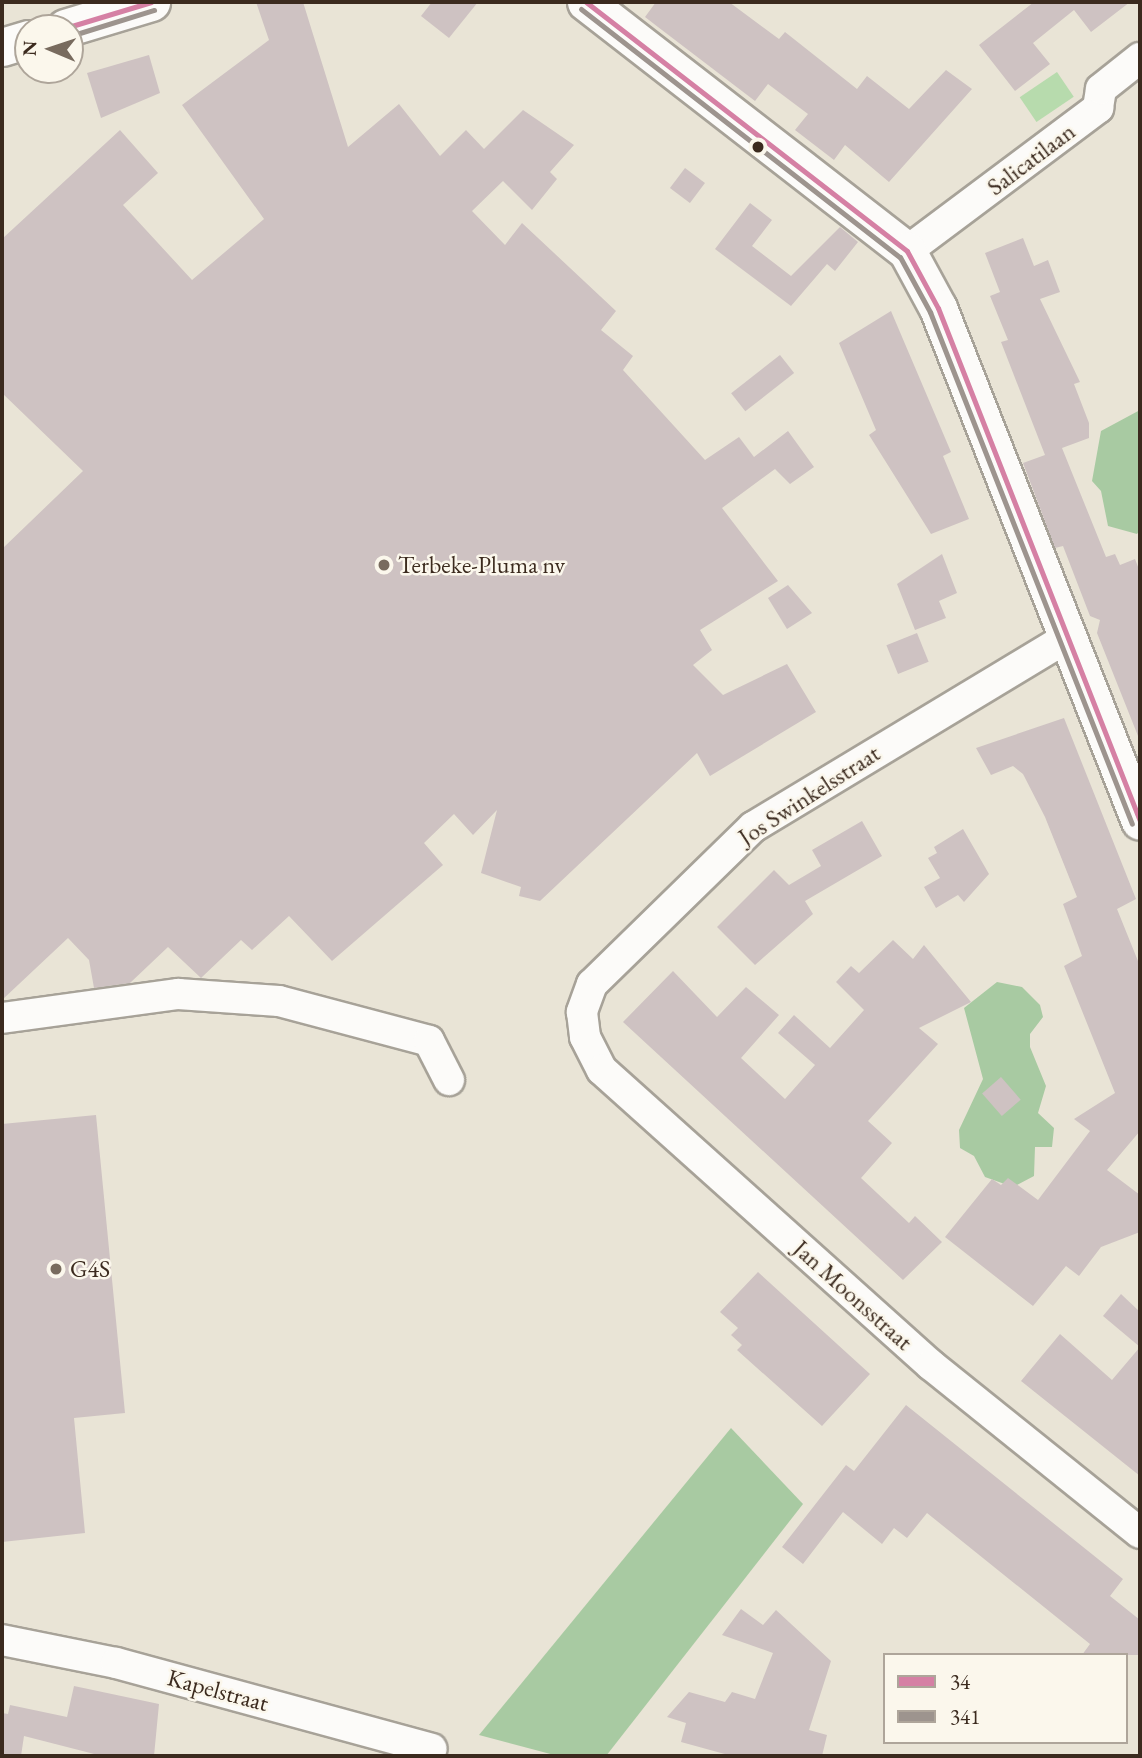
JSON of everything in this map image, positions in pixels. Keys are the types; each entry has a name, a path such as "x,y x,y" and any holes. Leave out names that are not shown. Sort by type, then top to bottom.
{"street":[{"path":"84,22 151,2"},
{"path":"586,2 907,251 938,308 1140,821"},
{"name":"Salicatilaan","path":"907,251 1098,108 1101,89 1140,58"},
{"name":"Jos Swinkelsstraat","path":"585,1037 582,1012 592,984 753,827 1068,637"},
{"path":"2,1018 178,994 279,1000 429,1041 449,1080"},
{"name":"Jan Moonsstraat","path":"585,1037 602,1070 868,1310 1140,1533"},
{"name":"Kapelstraat","path":"2,1640 116,1663 432,1749"}],"green space":[{"path":"1057,72 1074,97 1036,122 1020,97"},
{"path":"1140,410 1140,530 1137,534 1108,526 1101,491 1092,481 1101,431"},
{"path":"997,982 1022,987 1040,1005 1043,1017 1030,1034 1030,1047 1046,1086 1038,1113 1054,1128 1052,1147 1035,1147 1034,1176 1013,1187 985,1177 974,1156 960,1148 959,1130 983,1079 964,1008"},
{"path":"731,1428 803,1504 606,1756 558,1756 479,1735"}],"building":[{"name":"Terbeke-Pluma nv","path":"256,2 303,2 348,147 399,104 440,156 466,130 484,149 523,110 574,145 550,172 557,179 532,210 503,181 472,211 505,245 522,223 616,311 601,330 633,356 623,370 705,460 739,437 754,457 788,431 814,467 790,484 775,469 722,508 778,581 700,630 712,650 693,665 723,695 787,664 816,712 710,776 697,753 540,901 519,896 521,887 481,873 497,810 473,835 454,814 424,843 443,865 332,961 289,916 252,950 241,940 201,978 168,947 130,983 94,988 89,960 68,938 2,1000 2,549 83,471 2,393 2,239 120,130 158,173 123,205 192,280 264,219 182,105 269,40"},
{"path":"432,2 478,2 449,38 421,16"},
{"path":"656,2 729,2 779,39 785,32 857,89 867,76 909,109 946,70 972,89 889,182 845,145 834,160 795,130 808,114 768,84 755,101 645,17"},
{"path":"1034,2 1130,2 1091,32 1074,10 1033,43 1050,64 1015,91 979,45"},
{"path":"149,55 160,93 101,118 87,73"},
{"path":"685,168 705,183 690,203 670,188"},
{"path":"750,203 772,220 752,246 791,276 840,227 858,242 835,271 827,264 791,306 715,249"},
{"path":"1023,238 1034,266 1048,260 1060,292 1040,299 1080,382 1074,384 1089,423 1089,438 1062,448 1106,557 1115,554 1120,565 1135,559 1140,572 1140,741 1097,633 1100,620 1090,616 1063,546 1055,548 1023,463 1045,455 1001,342 1008,340 990,296 1000,292 985,253"},
{"path":"891,311 951,452 943,456 969,519 931,534 869,435 876,430 839,343"},
{"path":"780,355 794,373 745,411 731,393"},
{"path":"942,554 957,593 939,601 946,618 915,630 897,584"},
{"path":"788,585 812,613 787,629 768,598"},
{"path":"917,633 929,662 898,674 886,645"},
{"path":"1064,718 1136,899 1117,909 1140,966 1140,1131 1107,1170 1140,1195 1140,1232 1101,1247 1079,1276 1066,1266 1033,1306 945,1237 992,1179 1001,1185 1008,1178 1038,1200 1090,1131 1074,1119 1115,1093 1064,966 1082,956 1063,904 1077,897 1045,817 1023,774 1013,766 991,775 976,748"},
{"path":"862,821 882,856 805,901 813,914 755,965 717,927 774,870 789,885 821,866 812,850"},
{"path":"963,829 989,874 964,902 958,895 936,908 924,887 940,878 928,858 937,853 934,847"},
{"path":"893,940 913,959 924,945 971,1002 919,1028 938,1044 868,1121 892,1143 861,1178 909,1223 915,1216 942,1242 903,1280 623,1022 673,971 717,1017 746,987 779,1015 741,1058 785,1099 815,1065 778,1033 794,1015 830,1048 864,1010 836,982 851,966 859,973"},
{"path":"1001,1077 1021,1100 1002,1116 982,1093"},
{"name":"G4S","path":"96,1115 125,1413 74,1418 85,1533 2,1542 2,1124"},
{"path":"758,1272 870,1374 822,1426 737,1350 742,1345 731,1335 738,1328 720,1312"},
{"path":"1121,1294 1140,1312 1140,1347 1103,1316"},
{"path":"1060,1334 1112,1380 1140,1347 1140,1476 1021,1381"},
{"path":"906,1405 1123,1579 1110,1596 1140,1620 1140,1655 1083,1653 1090,1644 927,1513 907,1538 894,1528 882,1544 843,1512 803,1564 782,1547 846,1465 854,1471"},
{"path":"741,1609 763,1625 776,1610 831,1661 809,1730 827,1735 822,1756 732,1756 681,1742 686,1723 667,1717 689,1692 725,1702 732,1692 755,1699 773,1653 722,1635"},
{"path":"74,1686 159,1704 154,1756 102,1756 24,1736 21,1756 2,1756 2,1713 8,1714 10,1705 67,1717"}],"transit line":[{"name":"34","path":"84,22 151,2"},
{"name":"34","path":"586,2 907,251 938,308 1140,821"},
{"name":"341","path":"581,9 900,257 930,312 1132,824"},
{"name":"341","path":"84,32 154,10"}],"place":[{"name":"Terbeke-Pluma nv","path":"384,565"},
{"name":"G4S","path":"56,1269"}]}
